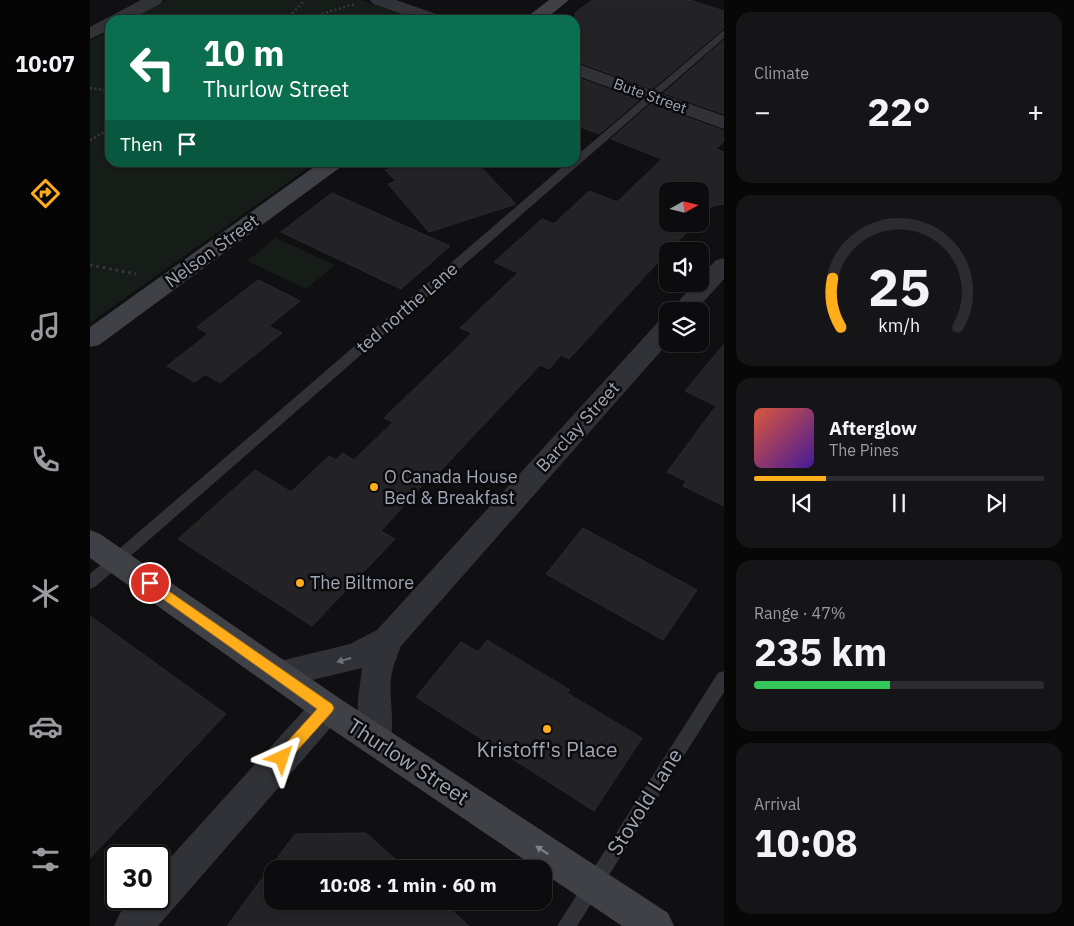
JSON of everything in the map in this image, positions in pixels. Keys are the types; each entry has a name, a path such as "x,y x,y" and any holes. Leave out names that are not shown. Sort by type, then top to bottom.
{"main road":[{"path":"539,15 560,0"},
{"name":"Nelson Street","path":"90,339 327,167"},
{"name":"Thurlow Street","path":"90,542 327,708 655,926"}],"street":[{"path":"126,15 154,0"},
{"path":"379,0 422,15"},
{"path":"90,34 105,26"},
{"name":"Bute Street","path":"580,72 724,123"},
{"path":"690,302 724,264"},
{"name":"Barclay Street","path":"279,674 357,656 388,639 659,337"},
{"name":"Barclay Street","path":"375,740 374,700 376,672 388,639"},
{"path":"170,885 327,708"},
{"path":"133,926 147,910"}],"lane":[{"name":"ted northe Lane","path":"580,159 724,33"},
{"name":"ted northe Lane","path":"90,583 571,167"},
{"name":"Stovold Lane","path":"566,926 724,678"}],"path":[{"path":"291,15 305,0"},
{"path":"317,15 355,4"},
{"path":"90,88 105,90"},
{"path":"90,140 105,132"},
{"path":"90,266 140,274"}],"shaded area":[{"path":"167,0 361,0 403,15 139,15"},
{"path":"105,34 105,167 309,167 90,323 90,41"},
{"path":"276,238 335,265 306,289 247,261"}],"building":[{"path":"592,0 690,0 724,11 724,28 652,89 580,63 580,15 575,15"},
{"path":"724,40 724,114 664,93"},
{"path":"580,79 639,100 599,134 580,127"},
{"path":"651,104 724,131 724,141 716,149 724,152 724,204 713,206 709,210 709,182 659,182 659,232 687,232 677,242 659,242 659,261 569,359 561,355 549,369 540,365 429,483 426,481 381,531 395,539 312,626 178,539 255,470 291,492 329,456 336,460 343,453 354,460 393,422 384,418 472,333 460,328 518,273 494,262 542,219 554,224 589,191 617,202 662,159 611,139"},
{"path":"394,167 481,167 516,204 429,232 388,184 396,181 385,170"},
{"path":"332,193 450,246 401,289 281,232"},
{"path":"258,280 300,301 269,326 282,333 220,383 205,374 195,382 167,366 208,334 197,327"},
{"path":"724,344 724,506 683,486 686,481 667,472 716,406 685,391"},
{"path":"583,528 697,590 663,640 546,574"},
{"path":"90,616 226,714 90,858"},
{"name":"Kristoff's Place","path":"487,640 570,690 567,693 642,738 594,811 416,697 461,642 478,652"},
{"path":"366,833 396,860 276,860 295,834"},
{"path":"264,876 264,910 452,910 469,926 227,926"}],"place":[{"name":"O Canada House Bed & Breakfast","path":"374,487"},
{"name":"The Biltmore","path":"300,583"},
{"name":"Kristoff's Place","path":"547,729"}],"route":[{"path":"150,583 327,708 282,758"}]}
